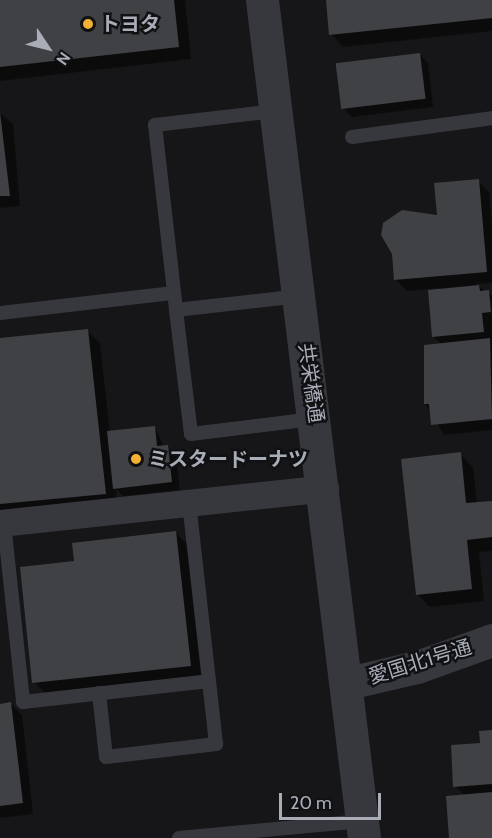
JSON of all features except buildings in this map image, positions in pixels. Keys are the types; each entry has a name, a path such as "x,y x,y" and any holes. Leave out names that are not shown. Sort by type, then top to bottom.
{"street":[{"name":"共栄橋通","path":"262,0 325,488 363,829"},
{"path":"2,523 325,488"},
{"name":"愛国北1号通","path":"348,683 417,667 492,640"}],"lane":[{"path":"276,111 155,125 191,434 316,419"},
{"path":"352,137 492,118"},
{"path":"0,314 174,293"},
{"path":"177,310 300,296"},
{"path":"99,693 106,757 216,744 189,503"},
{"path":"2,523 23,702 209,681"},
{"path":"179,838 363,829"}],"place":[{"name":"トヨタ","path":"88,24"},
{"name":"ミスタードーナツ","path":"136,459"}]}
